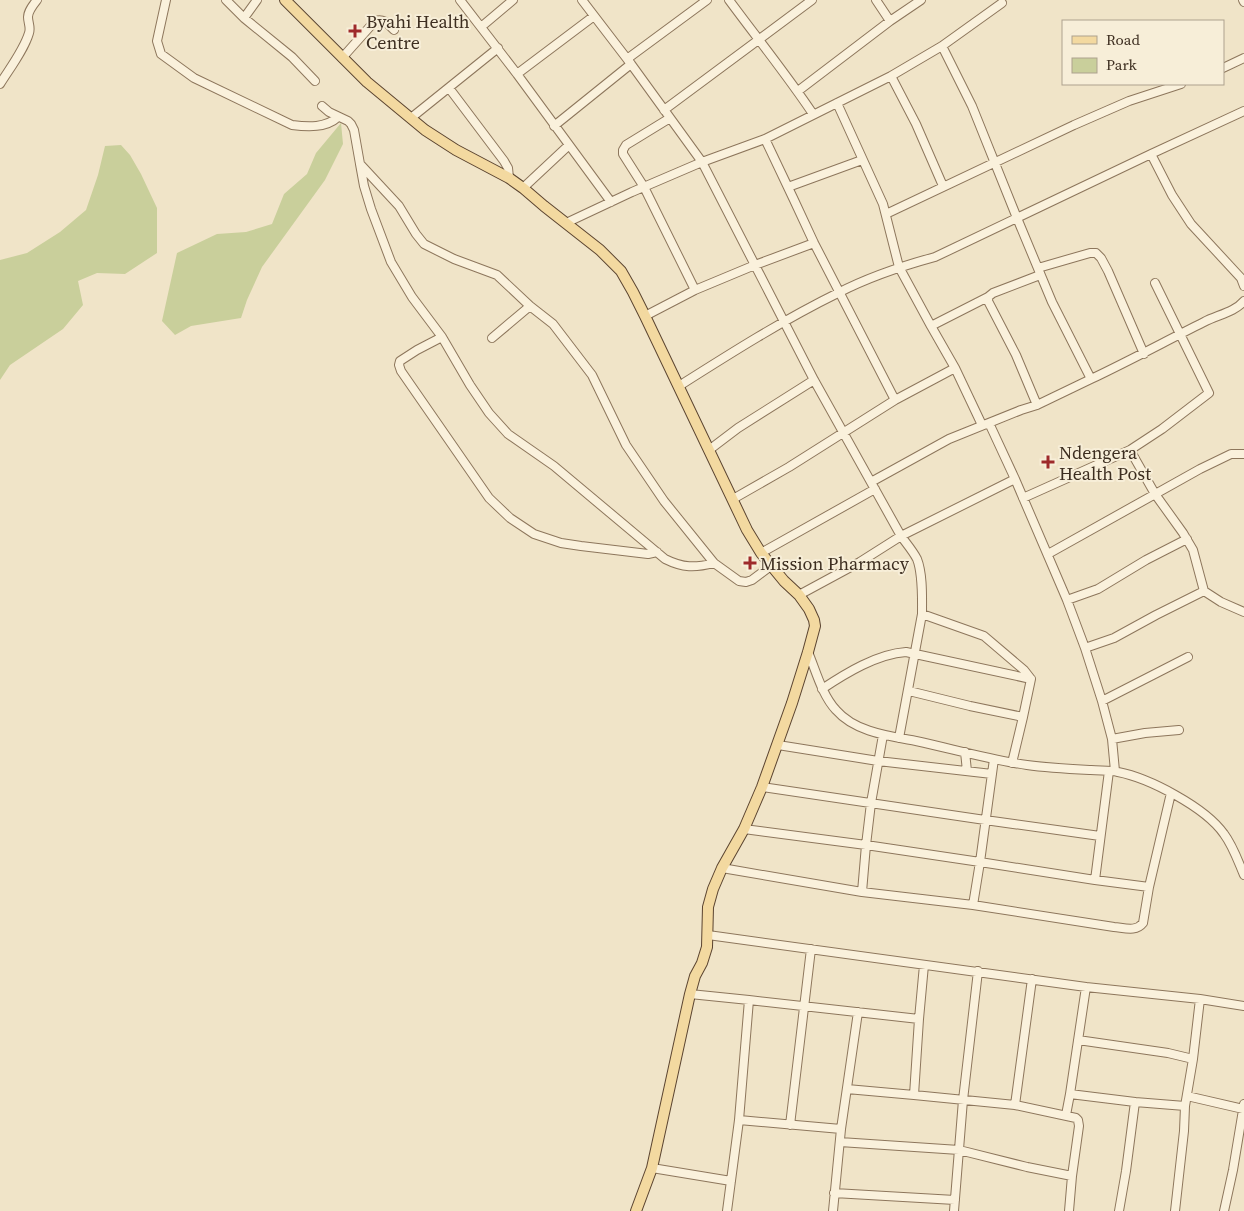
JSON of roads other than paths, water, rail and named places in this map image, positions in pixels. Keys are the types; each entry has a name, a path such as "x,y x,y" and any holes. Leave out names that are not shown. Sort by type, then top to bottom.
{"main road":[{"path":"285,0 367,82 410,118 456,150 510,178 600,250 621,272 645,316 747,530 761,553 799,595 814,620 814,633 778,745 744,828 713,889 708,907 707,947 690,994 652,1168 636,1211"}],"street":[{"path":"0,84 30,31 28,18 36,0"},
{"path":"166,0 157,42 158,47 161,54 194,78 292,125 324,126 338,117"},
{"path":"226,0 244,18 292,56 315,81"},
{"path":"244,18 257,0"},
{"path":"460,0 498,48 612,202"},
{"path":"582,0 702,162 843,434 901,536 916,558 922,594 922,614 900,738"},
{"path":"554,126 629,61 707,0"},
{"path":"729,0 798,91 813,114"},
{"path":"664,110 812,0"},
{"path":"876,0 890,22"},
{"path":"798,91 921,0"},
{"path":"481,26 510,1"},
{"path":"566,223 702,162 765,139 891,76 942,46 1002,3"},
{"path":"517,74 594,16"},
{"path":"342,58 375,21 383,20 394,30"},
{"path":"942,46 972,106 1016,218 1052,302 1091,379"},
{"path":"410,118 498,48"},
{"path":"1224,68 1244,58"},
{"path":"891,76 916,124 943,186"},
{"path":"886,214 1074,125 1129,101 1178,85"},
{"path":"448,88 504,160 510,178"},
{"path":"837,103 886,214 899,267 1015,479 1048,554 1085,648 1112,739 1112,771 1100,836 1095,880"},
{"path":"322,106 329,112 348,121 354,130 364,186 391,262 412,297 442,337 470,385 489,412 508,434 554,466 665,559 676,564 701,567 714,563"},
{"path":"679,386 784,322 840,292 899,267 936,257 1244,111"},
{"path":"670,118 626,145 623,154 644,187 695,290"},
{"path":"765,139 814,243 895,400"},
{"path":"523,188 569,145"},
{"path":"1151,154 1172,195 1190,224 1241,278 1244,286"},
{"path":"788,187 862,160"},
{"path":"360,164 399,206 424,244 454,259 497,275 530,306 553,324 592,375 626,445 664,501 714,563 739,581 746,582 752,580 772,565"},
{"path":"645,316 695,290 754,265 814,243"},
{"path":"931,326 993,293 1039,272 1090,253 1096,253 1108,271 1144,354"},
{"path":"1023,498 1130,450 1210,393 1155,283"},
{"path":"988,297 988,301 1016,355 1037,405"},
{"path":"871,482 949,439 1037,405 1144,354 1205,321 1239,306 1244,301"},
{"path":"492,338 530,306"},
{"path":"442,337 400,360 398,365 489,498 510,518 534,534 552,540 626,552 648,554 657,552"},
{"path":"733,499 843,434 895,400 955,368"},
{"path":"709,450 738,428 814,380"},
{"path":"1130,450 1155,494 1193,550 1204,592 1244,612"},
{"path":"1048,554 1200,469 1231,454 1244,454"},
{"path":"799,595 860,562 901,536 1015,479"},
{"path":"761,553 875,489"},
{"path":"1067,600 1098,589 1146,560 1187,539"},
{"path":"1085,648 1114,638 1204,592"},
{"path":"922,614 984,636 1024,670 1031,679 1012,763"},
{"path":"808,652 822,689 835,710 846,720 884,735 1012,763 1049,768 1112,771 1147,780 1203,813 1223,833 1236,855 1244,875"},
{"path":"822,689 844,674 879,658 899,652 915,653 1031,679"},
{"path":"1102,701 1188,657"},
{"path":"908,691 1023,717"},
{"path":"1112,739 1145,733 1179,730"},
{"path":"862,892 870,803 884,735"},
{"path":"778,745 878,761 992,774"},
{"path":"965,752 967,771"},
{"path":"973,905 994,759"},
{"path":"762,787 1100,836"},
{"path":"722,868 862,892 973,905 1134,929 1140,927 1143,923 1149,887 1171,793"},
{"path":"744,828 1149,887"},
{"path":"708,935 1086,987 1244,1006"},
{"path":"790,1125 811,949"},
{"path":"914,1094 924,965"},
{"path":"954,1211 978,971"},
{"path":"1015,1105 1032,979"},
{"path":"1066,1115 1086,987"},
{"path":"690,994 919,1019"},
{"path":"727,1211 739,1120 749,1000"},
{"path":"1175,1211 1185,1106 1194,1059 1200,1000"},
{"path":"832,1211 841,1129 858,1012"},
{"path":"1078,1040 1168,1053 1194,1059"},
{"path":"847,1090 914,1094 1015,1105 1076,1118 1079,1126 1069,1211"},
{"path":"1070,1094 1185,1106"},
{"path":"1187,1096 1243,1109"},
{"path":"1119,1211 1136,1102"},
{"path":"1224,1211 1244,1104"},
{"path":"739,1120 841,1129"},
{"path":"840,1142 959,1150 1072,1176"},
{"path":"652,1168 731,1181"},
{"path":"834,1193 955,1200"}],"place":[{"name":"Byahi Health Centre","path":"355,31"},
{"name":"Ndengera Health Post","path":"1048,462"},
{"name":"Mission Pharmacy","path":"750,563"}]}
